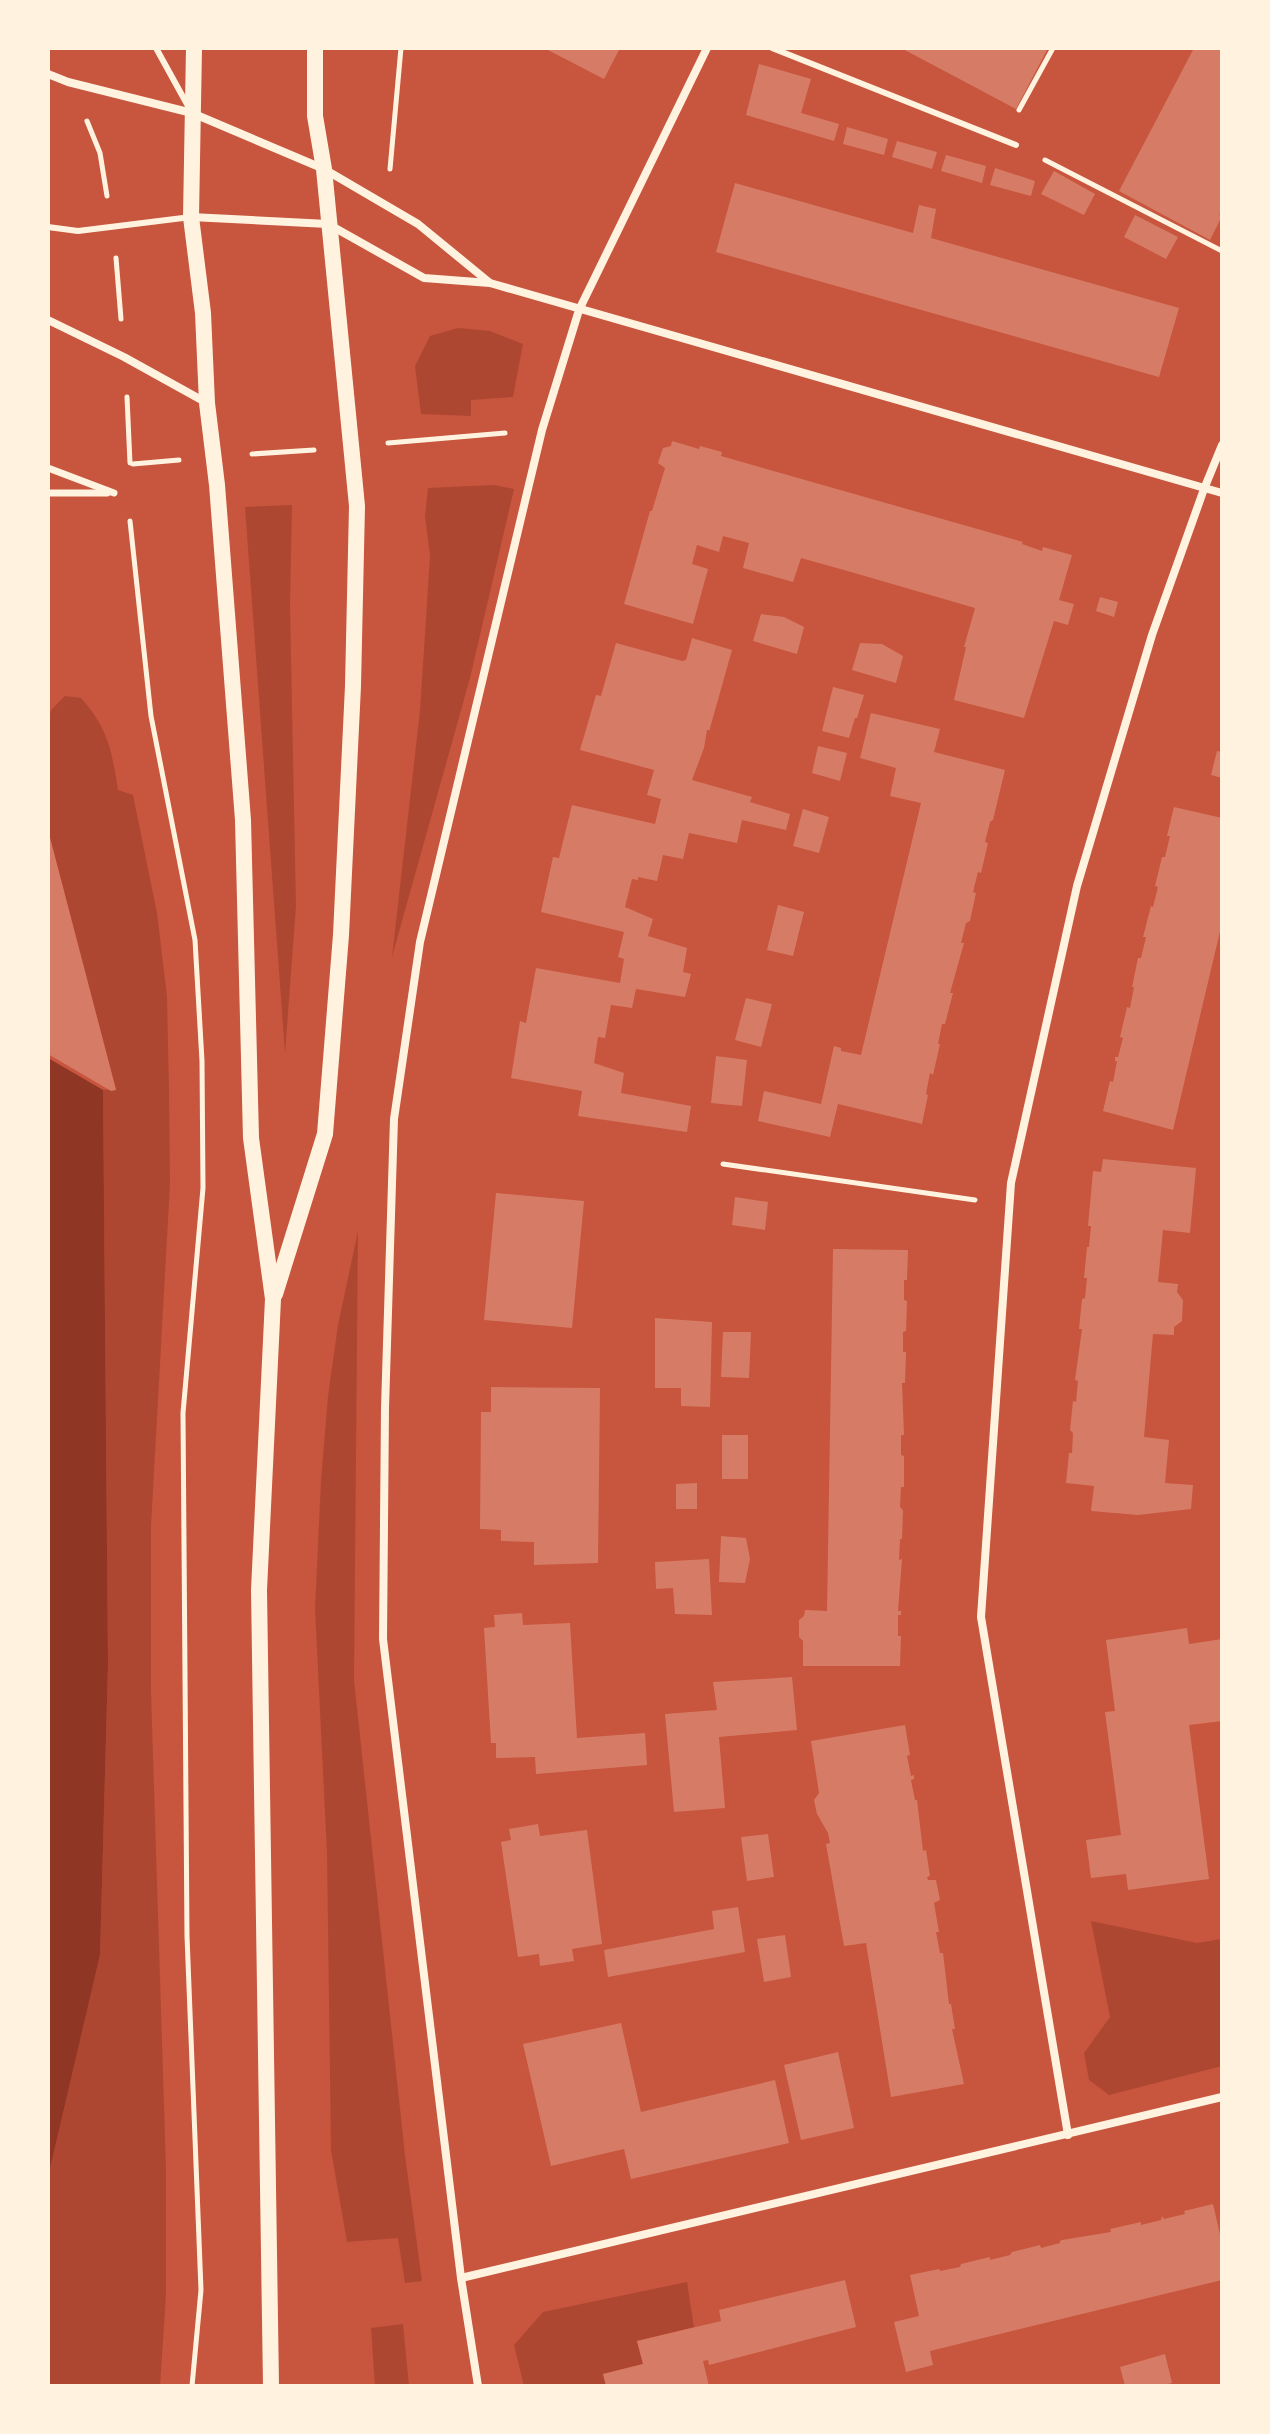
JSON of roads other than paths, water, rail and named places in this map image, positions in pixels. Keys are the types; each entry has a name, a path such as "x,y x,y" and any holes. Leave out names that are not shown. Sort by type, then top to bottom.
{"main road":[{"path":"194,48 191,217 203,313 207,403 217,485 243,820 251,1138 273,1299 259,1590 269,2384"},
{"path":"273,1299 325,1134 341,935 352,701 357,506 324,169 315,116 315,48"}],"street":[{"path":"478,2386 461,2278 383,1639 385,1408 394,1119 423,927 534,459 579,310 707,48"},
{"path":"48,74 68,82 192,113 324,169 418,224 490,283"},
{"path":"191,217 328,224 424,278 490,283 1222,493"},
{"path":"48,320 207,403"},
{"path":"1068,2135 981,1617 1011,1183 1077,886 1152,635 1222,445"},
{"path":"48,468 114,493 48,493"},
{"path":"461,2278 1222,2097"}],"lane":[{"path":"156,48 192,113"},
{"path":"772,48 1016,145"},
{"path":"48,227 78,231 191,217"}]}
